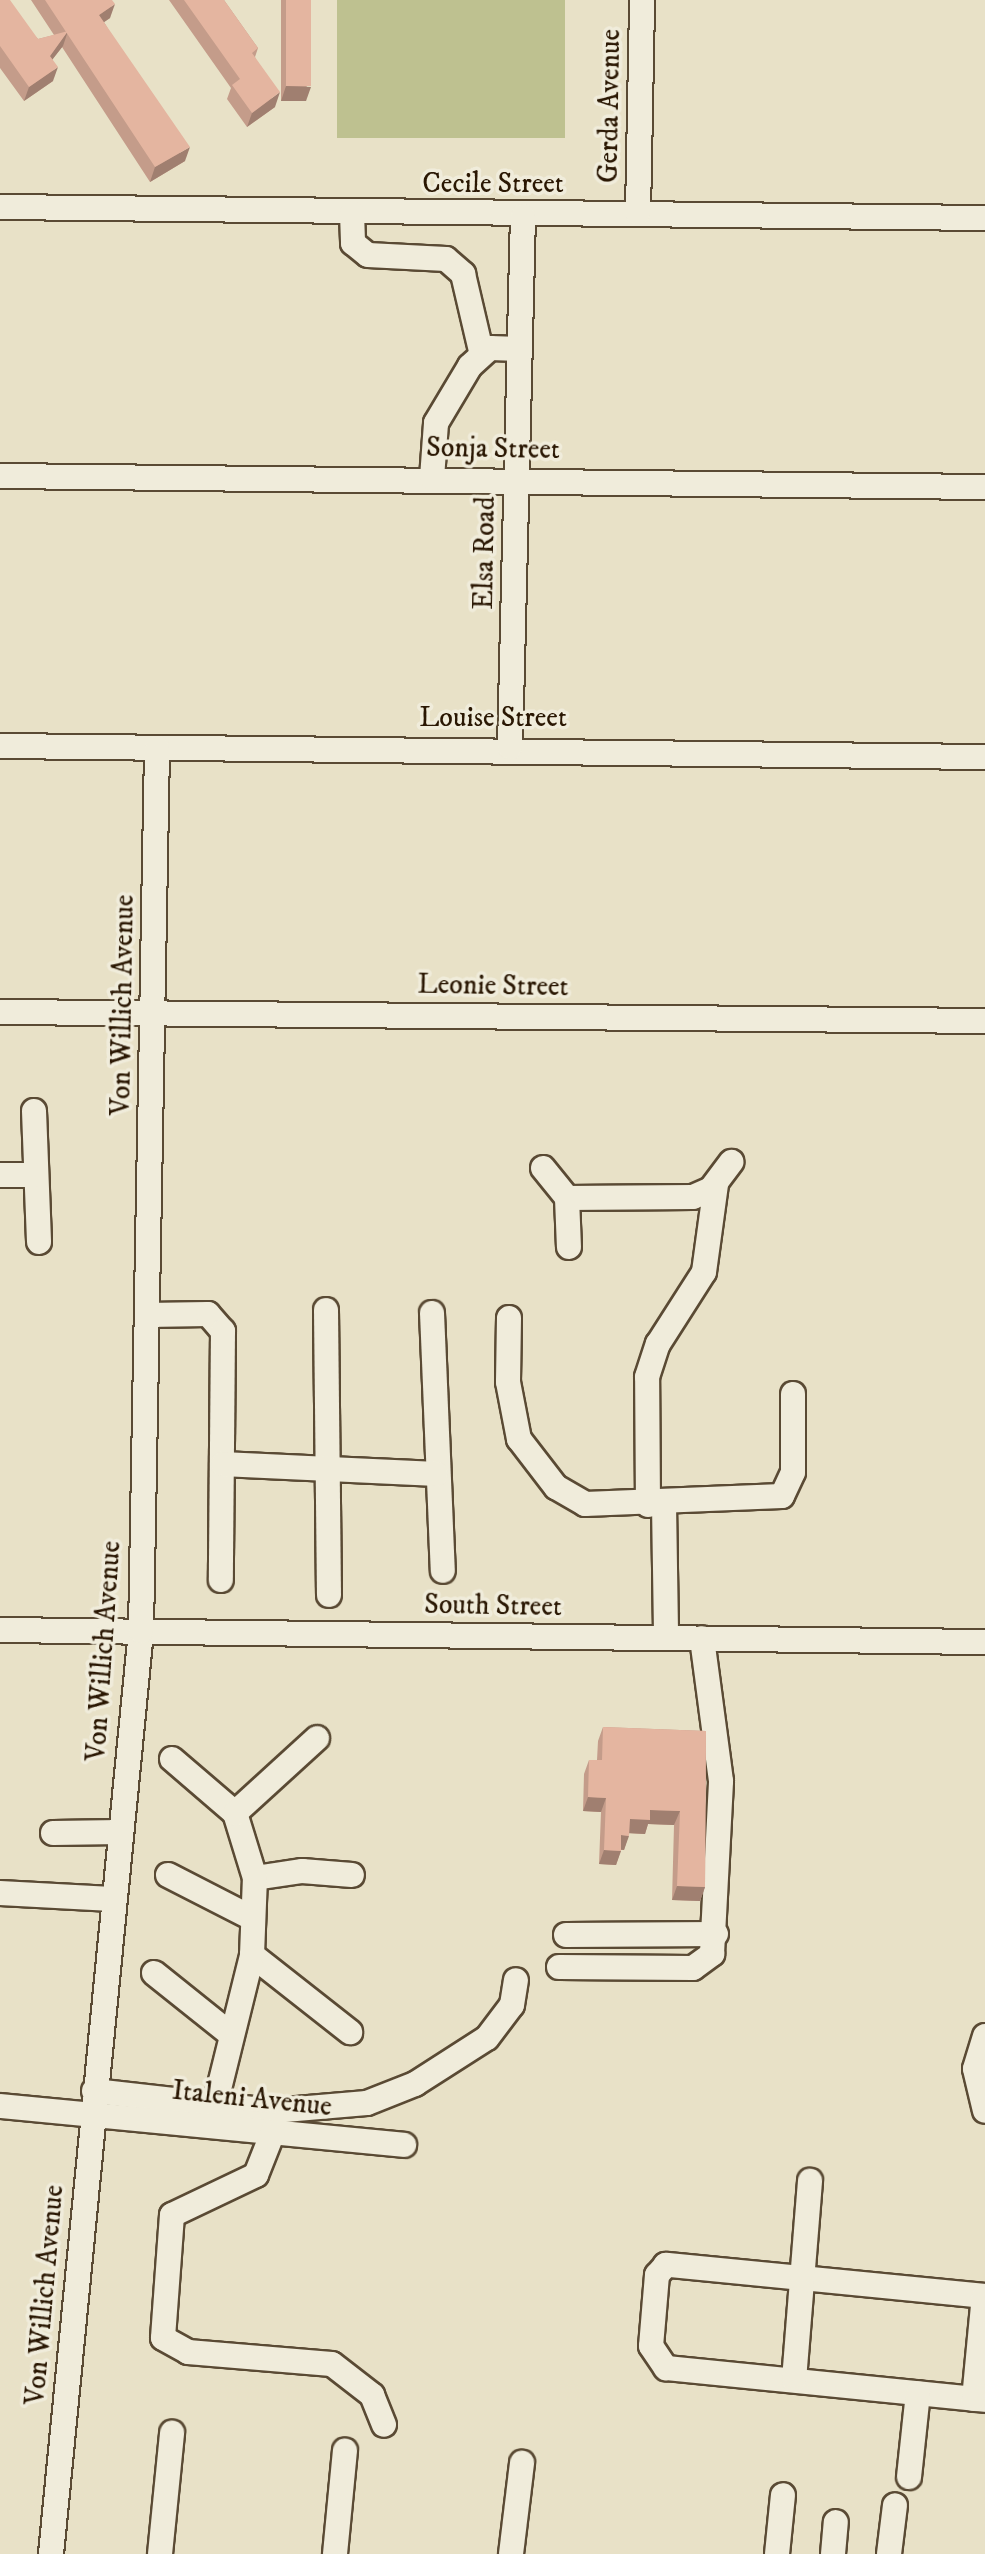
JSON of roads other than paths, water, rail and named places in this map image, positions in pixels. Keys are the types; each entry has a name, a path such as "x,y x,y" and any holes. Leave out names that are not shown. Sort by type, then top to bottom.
{"street":[{"name":"Gerda Avenue","path":"638,213 642,0"},
{"name":"Cecile Street","path":"0,207 523,216 638,213 985,218"},
{"path":"352,213 353,243 368,255 446,259 463,274 481,351 436,423 432,478"},
{"name":"Elsa Road","path":"510,747 523,216"},
{"path":"481,351 520,349"},
{"name":"Sonja Street","path":"0,476 432,478 985,487"},
{"name":"Louise Street","path":"0,746 510,747 985,757"},
{"name":"Von Willich Avenue","path":"51,2554 112,1899 141,1631 157,748"},
{"name":"Leonie Street","path":"0,1012 985,1021"},
{"path":"34,1111 39,1242"},
{"path":"567,1198 693,1197 716,1184 731,1162"},
{"path":"543,1168 567,1198 569,1247"},
{"path":"0,1175 36,1175"},
{"path":"666,1637 647,1377 658,1344 704,1272 716,1184"},
{"path":"326,1310 329,1595"},
{"path":"432,1313 436,1474 443,1571"},
{"path":"147,1315 208,1314 221,1325 221,1580"},
{"path":"509,1318 514,1424 536,1464 585,1504 773,1500 787,1492 793,1394"},
{"path":"223,1464 327,1464 436,1474"},
{"name":"South Street","path":"0,1630 985,1642"},
{"path":"559,1967 693,1968 707,1962 716,1934 721,1781 702,1638"},
{"path":"235,1813 317,1738"},
{"path":"172,1759 235,1813 255,1878 252,1955 228,2032 215,2105"},
{"path":"53,1833 120,1832"},
{"path":"255,1878 302,1871 352,1875"},
{"path":"168,1875 252,1918"},
{"path":"0,1893 112,1899"},
{"path":"566,1935 716,1934"},
{"path":"252,1955 350,2032"},
{"path":"154,1973 228,2032"},
{"path":"0,2106 94,2102 319,2112 387,2096 487,2038 512,2005 516,1980"},
{"path":"985,2036 975,2069 985,2111"},
{"name":"Italeni Avenue","path":"94,2102 273,2132 404,2145"},
{"path":"273,2132 256,2175 172,2215 163,2338 188,2352 332,2364 372,2395 384,2425"},
{"path":"794,2380 810,2181"},
{"path":"666,2265 804,2277 984,2296 980,2400 666,2368 654,2358 651,2328 657,2275 666,2265"},
{"path":"909,2477 918,2393"},
{"path":"160,2554 172,2433"},
{"path":"335,2554 345,2450"},
{"path":"511,2554 522,2463"},
{"path":"777,2554 783,2495"},
{"path":"889,2554 895,2505"},
{"path":"833,2554 836,2522"}]}
